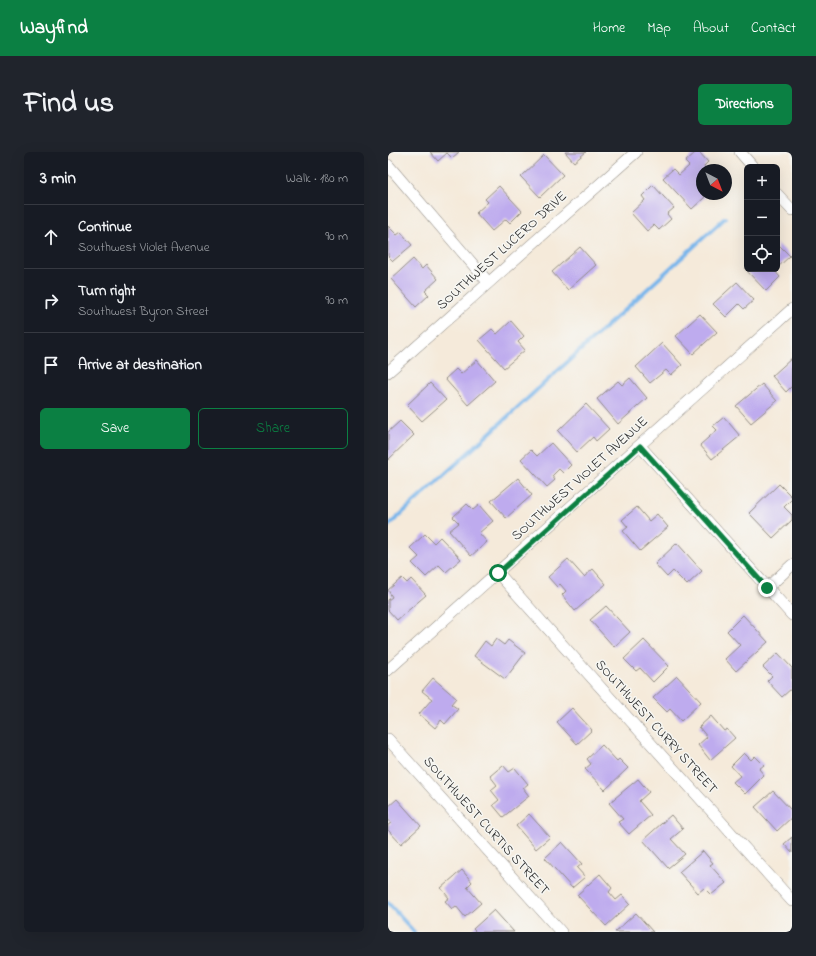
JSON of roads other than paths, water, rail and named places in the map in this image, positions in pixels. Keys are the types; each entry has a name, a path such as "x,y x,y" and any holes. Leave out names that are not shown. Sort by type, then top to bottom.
{"street":[{"name":"SOUTHWEST LUCERO DRIVE","path":"388,372 636,152"},
{"path":"740,152 750,164"},
{"path":"388,165 488,282"},
{"path":"780,197 792,210"},
{"name":"SOUTHWEST VIOLET AVENUE","path":"388,670 792,309"},
{"path":"640,446 792,615"},
{"path":"767,588 792,565"},
{"name":"SOUTHWEST CURRY STREET","path":"498,573 792,901"},
{"name":"SOUTHWEST CURTIS STREET","path":"388,739 562,932"}],"waterway":[{"path":"388,526 725,218"},
{"path":"388,903 414,932"}]}
